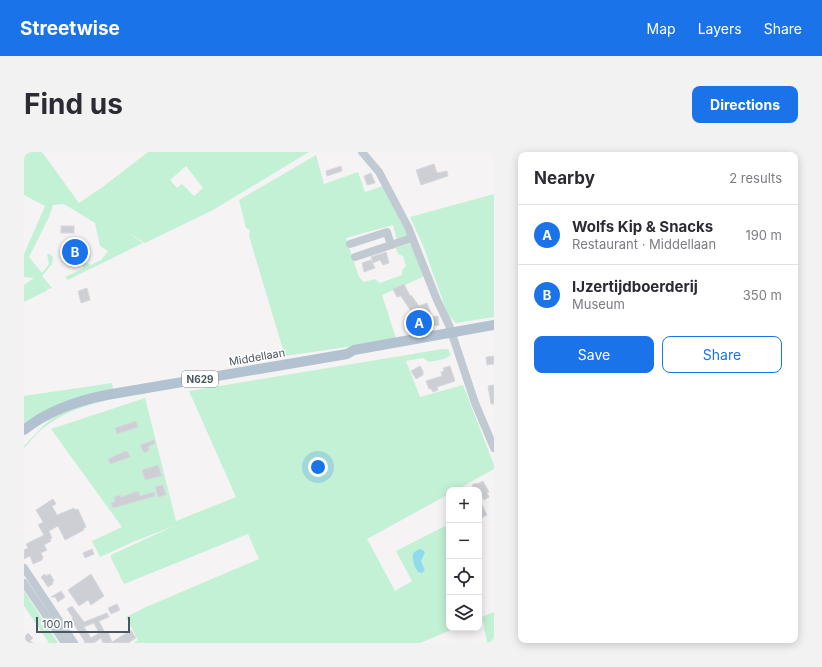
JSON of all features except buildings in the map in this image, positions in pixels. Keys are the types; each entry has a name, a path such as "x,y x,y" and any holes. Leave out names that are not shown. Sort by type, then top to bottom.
{"main road":[{"name":"N629","path":"452,336 494,324"},
{"name":"N629","path":"452,336 494,331"},
{"name":"Middellaan","path":"26,427 40,418 79,402 106,395 347,354 356,355 452,336"},
{"name":"Middellaan","path":"24,438 55,412"}],"street":[{"path":"362,152 379,172 408,227 452,336 475,403 494,448"},
{"path":"350,244 387,232 391,245"},
{"path":"355,257 412,238"},
{"path":"25,573 74,643"},
{"path":"24,583 64,643"}],"green space":[{"path":"24,152 42,152 79,203 148,152 309,152 213,210 145,243 124,230 143,243 68,280 65,277 84,268 79,262 81,259 90,265 101,260 108,251 100,246 95,223 64,204 53,205 49,217 29,257 42,273 49,264 47,254 50,254 53,257 52,264 42,276 52,288 48,289 44,284 48,290 24,302 24,285 34,278 24,277 24,254 45,206 24,195","holes":["186,166 203,188 194,196 182,184 177,188 170,180"]},
{"path":"316,155 324,184 358,172 365,192 383,186 408,236 397,241 393,225 346,238 359,277 364,282 375,279 380,283 402,275 402,270 406,266 403,256 398,254 396,248 410,243 425,276 382,295 396,338 381,342 285,356 252,246 249,235 250,230 246,228 239,200"},
{"path":"494,194 494,317 456,323 448,315 424,248 410,217"},
{"path":"443,349 448,349 451,355 444,359 429,362 423,358 406,361 420,397 463,385 494,465 494,469 461,487 446,487 446,496 367,539 395,591 412,581 396,551 446,526 446,631 449,631 420,643 134,643 138,640 126,617 259,559 248,534 124,584 111,558 111,555 176,525 100,557 92,541 122,527 51,429 145,398 176,521 236,497 189,391","holes":["417,550 422,550 421,561 425,570 422,573 413,559 413,553"]},
{"path":"112,383 113,389 78,399 45,411 24,423 24,396"},
{"path":"147,392 81,407 69,412 43,428 24,448 24,446 45,424 68,411 94,402"},
{"path":"24,591 58,643 49,643 24,606"},
{"path":"494,612 494,643 487,643 482,617"}],"water":[{"path":"419,549 425,552 421,561 425,570 422,573 418,572 413,561 413,553"}],"place":[{"name":"IJzertijdboerderij","path":"75,252"},
{"name":"Wolfs Kip & Snacks","path":"419,323"}]}
